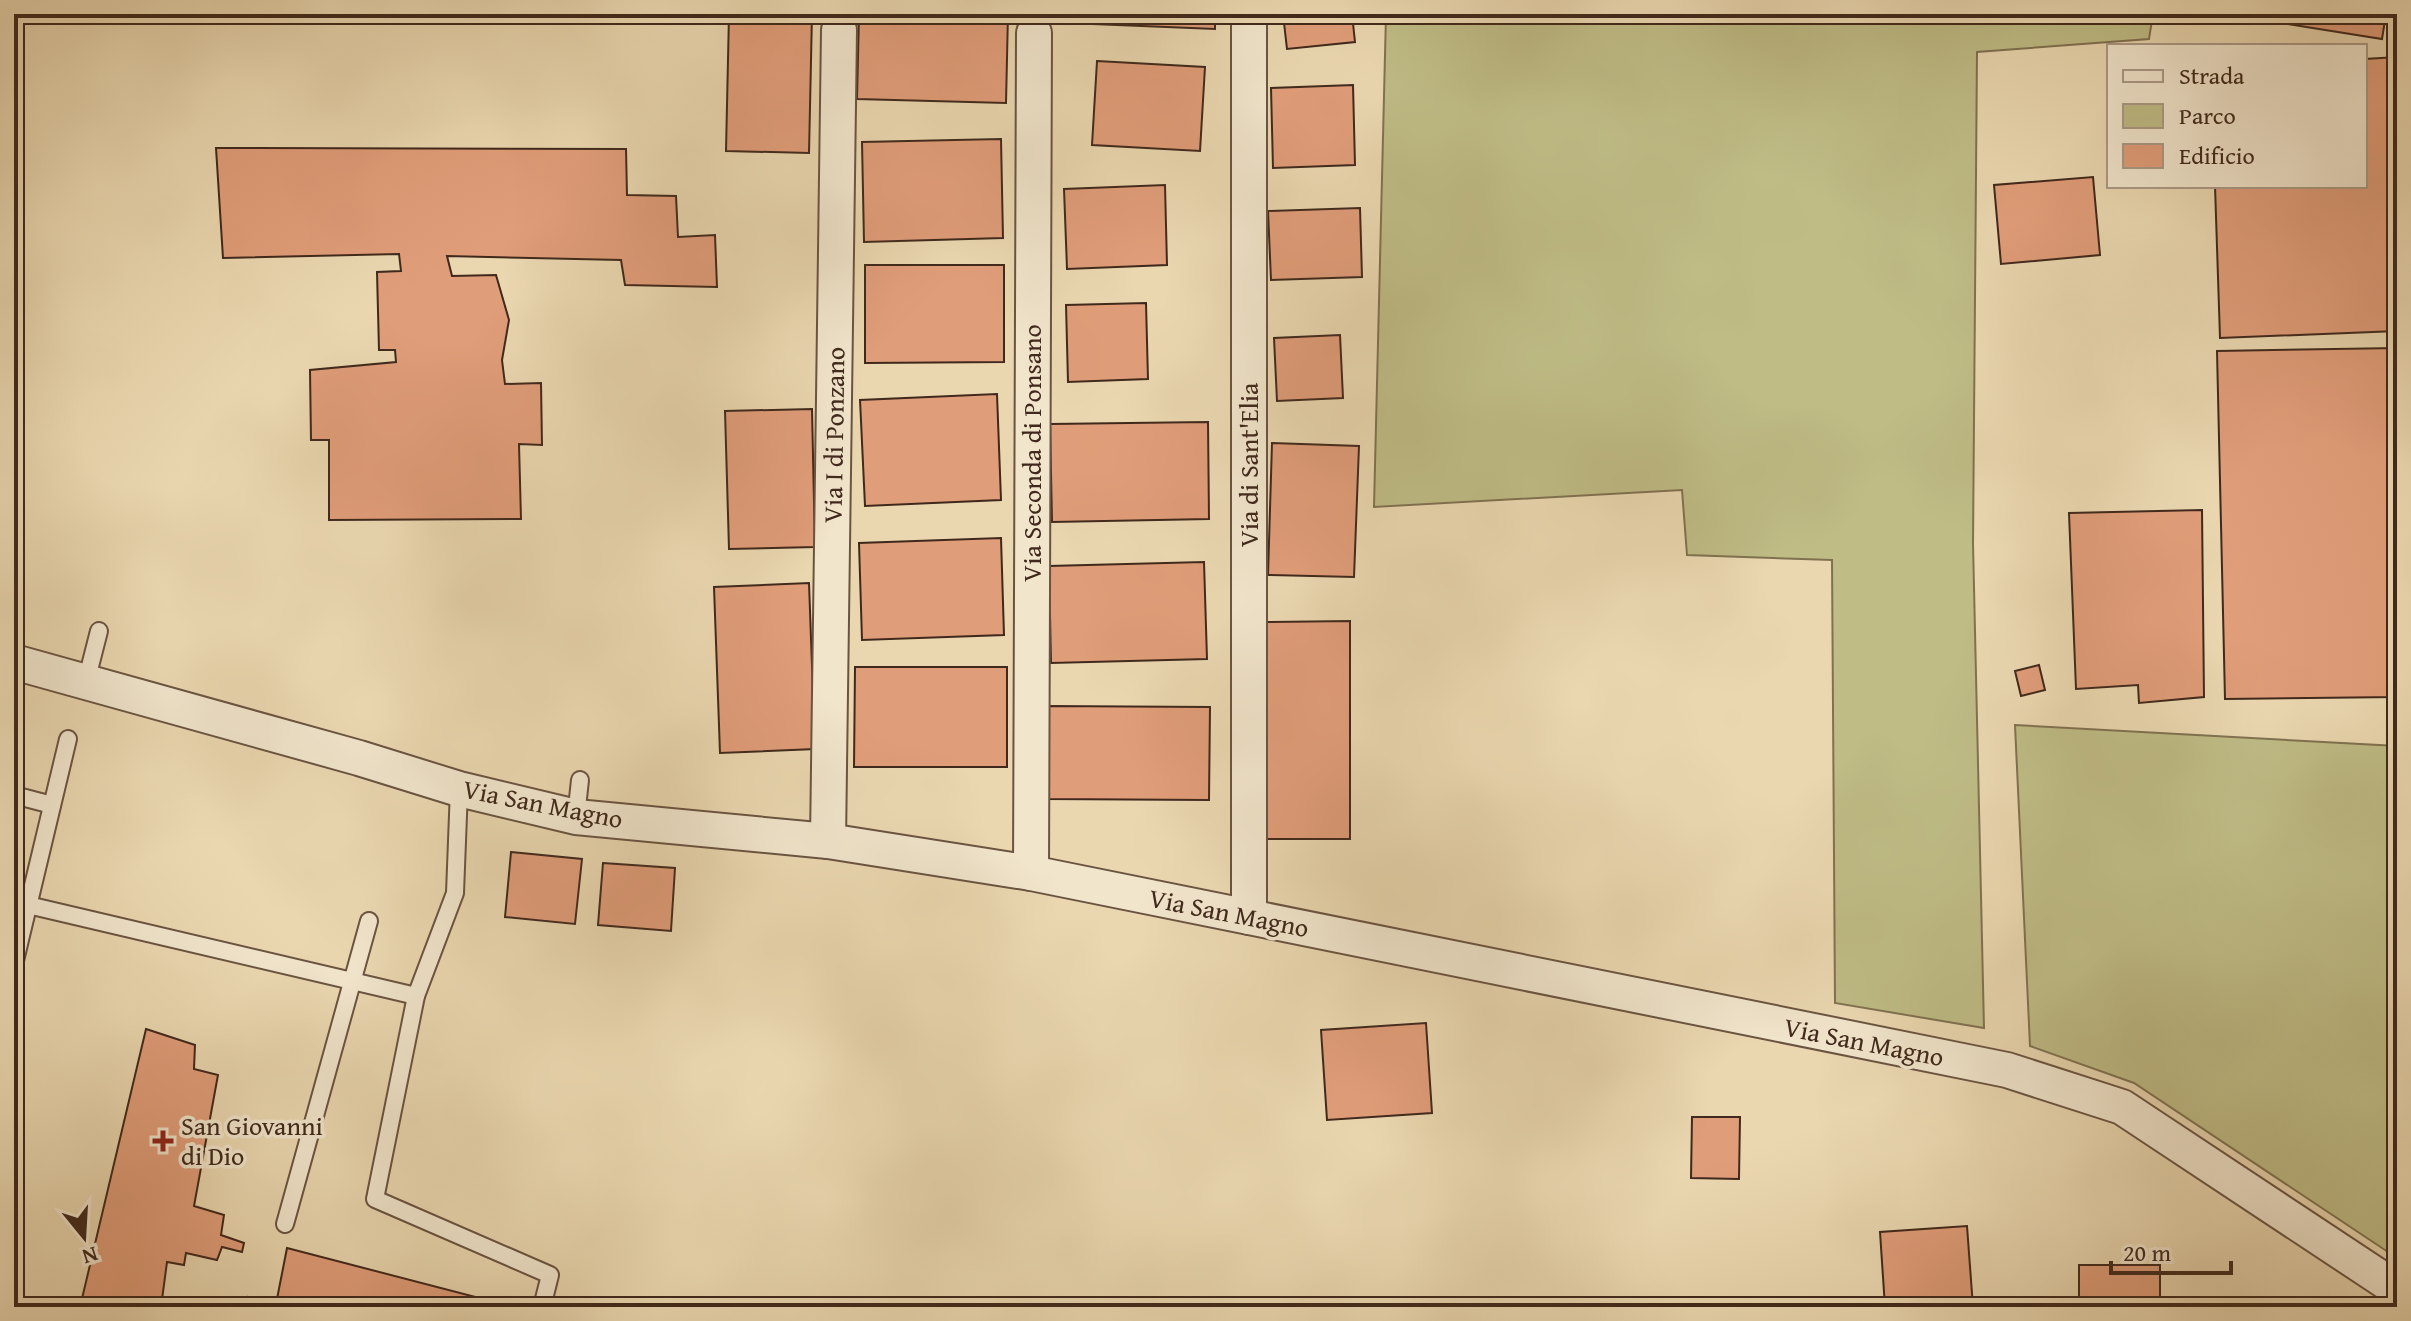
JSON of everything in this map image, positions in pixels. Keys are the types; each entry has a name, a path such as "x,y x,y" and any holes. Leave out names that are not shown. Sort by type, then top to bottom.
{"street":[{"name":"Via di Sant'Elia","path":"1249,14 1249,917"},
{"name":"Via I di Ponzano","path":"828,841 839,30"},
{"name":"Via Seconda di Ponsano","path":"1031,873 1034,33"},
{"name":"Via San Magno","path":"14,662 459,789 576,817 828,841 1031,873 2007,1070 2122,1107 2397,1289"}],"lane":[{"path":"86,682 99,631"},
{"path":"14,965 18,934 28,905 68,739"},
{"path":"576,817 580,780"},
{"path":"459,789 455,893 416,996 375,1199 550,1275 542,1307"},
{"path":"14,795 52,805"},
{"path":"28,905 416,996"},
{"path":"285,1224 369,921"}],"green space":[{"path":"1386,14 2153,14 2149,39 1977,52 1973,543 1984,1028 1835,1003 1832,560 1687,555 1682,490 1374,507"},
{"path":"2015,725 2397,746 2397,1258 2134,1083 2030,1046"}],"building":[{"path":"729,14 812,14 809,153 726,151"},
{"path":"859,14 1008,14 1006,103 857,99"},
{"path":"1093,14 1215,14 1215,29 1093,24"},
{"path":"1283,14 1352,14 1355,42 1287,49"},
{"path":"2269,14 2386,14 2382,39 2268,21"},
{"path":"2397,57 2397,331 2220,338 2215,188 2367,188 2367,59"},
{"path":"1097,61 1205,67 1200,151 1092,145"},
{"path":"1353,85 1355,165 1273,168 1271,88"},
{"path":"1001,139 1003,238 864,242 862,142"},
{"path":"216,148 626,149 627,195 676,196 678,237 715,235 717,287 625,285 621,260 447,256 452,276 496,275 509,320 502,360 505,384 541,383 542,445 519,444 521,519 329,520 329,440 311,440 310,370 396,362 395,350 379,350 377,272 401,271 399,254 223,258"},
{"path":"2093,177 2100,255 2001,264 1994,185"},
{"path":"1165,185 1167,265 1067,269 1064,189"},
{"path":"1360,208 1362,277 1271,280 1268,211"},
{"path":"865,265 1004,265 1004,362 865,363"},
{"path":"1146,303 1148,379 1068,382 1066,305"},
{"path":"1340,335 1343,398 1277,401 1274,338"},
{"path":"2397,348 2397,697 2225,699 2217,351"},
{"path":"997,394 1001,500 865,506 860,400"},
{"path":"812,409 815,547 729,549 725,411"},
{"path":"1208,422 1209,519 1052,522 1050,424"},
{"path":"1272,443 1359,446 1354,577 1268,575"},
{"path":"2202,510 2204,697 2139,703 2138,685 2076,689 2069,513"},
{"path":"1001,538 1004,635 862,640 859,543"},
{"path":"1204,562 1207,659 1051,663 1049,566"},
{"path":"809,583 815,749 720,753 714,587"},
{"path":"1350,621 1350,839 1262,839 1262,622"},
{"path":"2039,665 2045,690 2021,696 2015,671"},
{"path":"855,667 1007,667 1007,767 854,767"},
{"path":"1046,706 1210,707 1209,800 1045,799"},
{"path":"511,852 582,859 575,924 505,917"},
{"path":"603,863 675,868 671,931 598,925"},
{"path":"1426,1023 1432,1113 1327,1120 1321,1030"},
{"name":"San Giovanni di Dio","path":"146,1029 195,1045 194,1069 218,1075 194,1206 224,1215 221,1235 244,1243 242,1252 222,1247 217,1260 186,1253 184,1265 167,1262 161,1307 80,1307"},
{"path":"1692,1117 1740,1117 1739,1179 1691,1178"},
{"path":"1967,1226 1973,1307 1885,1307 1880,1232"},
{"name":"San Giovanni di Dio","path":"287,1248 487,1300 486,1307 247,1307 248,1297 276,1304"},
{"path":"2079,1265 2160,1265 2160,1307 2079,1307"}],"place":[{"name":"San Giovanni di Dio","path":"163,1141"}]}
